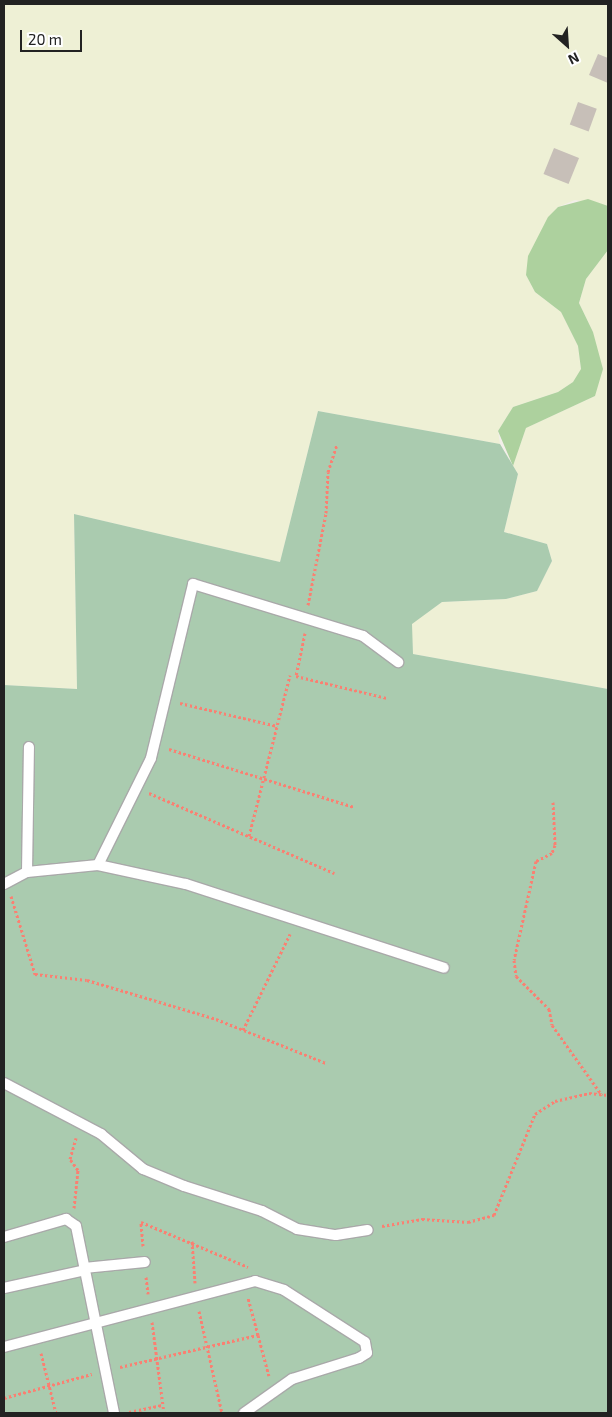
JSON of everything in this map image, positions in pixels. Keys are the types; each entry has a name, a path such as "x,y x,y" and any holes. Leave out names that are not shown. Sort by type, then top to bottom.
{"lane":[{"path":"98,865 111,831 138,788 154,744 193,584 363,636 398,662"},
{"path":"27,872 29,747"},
{"path":"6,884 27,872 98,865 186,884 296,923 444,968"},
{"path":"4,1083 124,1150 143,1169 262,1211 297,1230 354,1234 368,1230"},
{"path":"4,1237 72,1221 85,1269 114,1413"},
{"path":"4,1288 85,1269 145,1262"},
{"path":"4,1347 244,1284 264,1282 284,1290 351,1332 367,1348 366,1353 338,1368 292,1379 244,1413"}],"path":[{"path":"337,444 328,472 308,619 296,676 387,698"},
{"path":"249,836 290,675"},
{"path":"164,699 277,726"},
{"path":"154,744 354,807"},
{"path":"138,788 334,873"},
{"path":"554,802 555,845 552,853 536,861 514,960 516,976 549,1009 552,1025 602,1095"},
{"path":"6,884 36,974 87,980 243,1030 326,1063"},
{"path":"243,1030 296,923"},
{"path":"368,1230 422,1218 468,1222 494,1215 535,1114 555,1100 608,1095"},
{"path":"72,1221 78,1170 70,1159 78,1132 84,1126"},
{"path":"192,1241 196,1297 222,1413"},
{"path":"244,1284 273,1391"},
{"path":"4,1398 105,1370 258,1335"},
{"path":"37,1338 56,1413"},
{"path":"125,1413 162,1405"}],"green space":[{"path":"4,4 608,4 608,206 575,200 558,207 532,248 526,275 535,292 561,312 578,346 581,370 573,382 558,392 513,407 498,431 500,444 318,411 280,562 74,514 77,689 4,685"},
{"path":"588,199 608,206 608,250 586,279 579,303 593,332 603,369 595,396 526,428 513,466 498,431 513,407 558,392 573,382 581,369 578,346 561,312 535,292 526,275 528,256 548,217 558,207"},
{"path":"608,250 608,689 413,654 411,624 442,602 506,599 537,591 552,561 547,544 504,532 518,474 513,466 526,428 595,396 593,332 579,303 586,279"},
{"path":"318,411 500,444 518,474 504,532 547,544 552,561 537,591 506,599 442,602 412,624 413,654 608,689 608,1413 4,1413 4,685 77,689 74,514 280,562"}],"building":[{"path":"598,54 608,58 608,83 589,75"},
{"path":"578,102 597,109 589,131 570,125"},
{"path":"554,148 579,158 569,184 544,174"}]}
